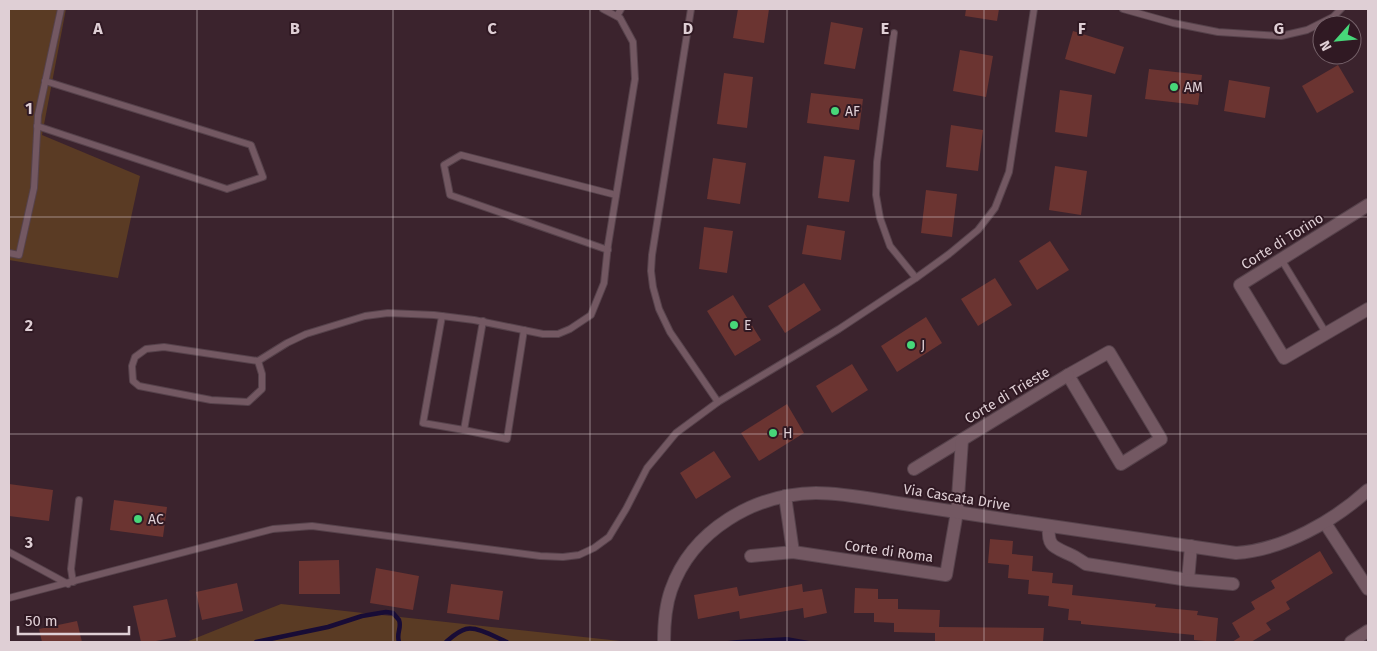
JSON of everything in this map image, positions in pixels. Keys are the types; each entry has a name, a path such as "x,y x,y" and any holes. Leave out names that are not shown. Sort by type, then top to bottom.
{"street":[{"name":"Corte di Torino","path":"1368,205 1240,285 1284,358 1368,308"},
{"name":"Corte di Trieste","path":"914,469 1068,375 1109,352 1161,439 1121,464 1068,375"},
{"name":"Corte di Trieste","path":"957,512 962,440"},
{"name":"Via Cascata Drive","path":"664,642 665,615 671,590 683,565 696,547 709,533 736,515 757,505 785,496 836,494 1236,553 1249,552 1275,544 1325,523 1368,490"},
{"path":"785,496 793,552"},
{"name":"Corte di Roma","path":"751,556 793,552 946,575 957,512"},
{"path":"1325,523 1368,590"},
{"path":"1049,526 1049,540 1052,545 1086,564 1188,580 1233,584"},
{"path":"1188,580 1191,546"},
{"path":"1351,642 1368,631"}],"lane":[{"path":"9,253 19,254 34,188 38,115 60,9"},
{"path":"258,361 262,374 262,389 248,402 210,400 181,395 139,386 133,380 132,366 135,358 146,348 164,347 258,361 306,334 365,316 388,313 442,316 483,321 543,334 558,334 591,316 604,284 635,79 633,42 620,18 603,9"},
{"path":"617,16 621,9"},
{"path":"692,9 651,271 659,309 670,332 718,402"},
{"path":"9,598 272,529 312,526 563,558 579,555 594,548 609,536 626,509 647,468 676,433 718,402 839,329 916,278 978,230 995,208 1009,172 1034,9"},
{"path":"1123,9 1173,23 1218,32 1281,36 1307,30 1333,17 1341,9"},
{"path":"894,33 878,162 876,195 880,218 890,246 916,278"},
{"path":"37,126 227,189 263,177 251,145 45,81"},
{"path":"608,250 450,195 444,164 461,155 616,196"},
{"path":"1281,260 1326,333"},
{"path":"442,316 423,423 507,439 524,330"},
{"path":"464,430 483,321"},
{"path":"70,583 79,500"},
{"path":"9,552 70,583"}],"shaded area":[{"path":"9,9 66,9 42,135 140,176 118,278 9,260"},
{"path":"281,604 629,642 186,642"},
{"path":"787,637 815,642 718,642 737,640"}],"building":[{"path":"738,9 769,9 764,43 733,38"},
{"path":"966,9 999,9 997,21 965,16"},
{"path":"831,22 863,28 855,69 824,64"},
{"path":"1073,31 1124,47 1115,74 1065,59"},
{"path":"960,50 993,56 986,97 953,91"},
{"path":"1338,65 1354,92 1317,113 1302,86"},
{"name":"AM","path":"1149,69 1202,75 1198,105 1145,99"},
{"path":"724,73 753,77 747,128 717,124"},
{"path":"1229,80 1270,87 1265,118 1224,111"},
{"path":"1060,90 1092,95 1087,137 1055,132"},
{"name":"AF","path":"811,93 863,99 859,130 807,123"},
{"path":"951,125 983,130 978,171 946,167"},
{"path":"824,156 855,160 849,202 818,198"},
{"path":"713,158 746,163 740,204 707,199"},
{"path":"1055,166 1087,171 1081,215 1049,210"},
{"path":"926,190 957,194 952,237 921,233"},
{"path":"807,225 845,231 841,260 802,254"},
{"path":"704,227 733,231 727,273 699,269"},
{"path":"1050,241 1069,270 1037,290 1019,261"},
{"path":"995,278 1012,305 978,326 961,299"},
{"path":"804,283 821,310 785,333 768,306"},
{"name":"E","path":"733,295 761,340 735,356 707,311"},
{"name":"J","path":"926,317 942,343 897,372 881,346"},
{"path":"852,364 868,390 832,413 816,386"},
{"name":"H","path":"787,404 804,433 759,461 741,433"},
{"path":"714,451 731,477 696,499 680,473"},
{"path":"9,484 53,490 49,521 9,516"},
{"name":"AC","path":"114,500 167,507 163,537 110,530"},
{"path":"990,539 1013,541 1012,554 1033,556 1032,571 1053,573 1052,583 1073,585 1072,595 1156,604 1155,607 1198,611 1197,615 1218,618 1216,642 1194,640 1194,635 1081,624 1081,621 1068,620 1069,609 1048,606 1049,596 1028,594 1029,580 1008,578 1009,565 988,563"},
{"path":"1320,551 1333,573 1286,602 1290,609 1266,623 1271,630 1251,642 1232,642 1240,637 1232,623 1255,609 1251,602 1275,588 1271,581"},
{"path":"339,560 340,594 299,594 299,561"},
{"path":"376,568 419,576 413,610 370,603"},
{"path":"237,583 243,611 202,620 196,592"},
{"path":"451,584 503,591 499,620 447,613"},
{"path":"802,584 803,592 822,589 827,613 804,618 803,608 740,619 739,611 698,619 694,595 737,587 739,596"},
{"path":"855,588 878,589 878,599 898,599 898,609 940,610 939,627 1044,628 1043,642 935,642 935,633 894,632 894,623 874,622 874,613 854,613"},
{"path":"167,599 176,637 141,642 133,606"},
{"path":"77,621 82,642 42,642 39,629"}],"waterway":[{"path":"256,642 328,627 362,616 386,612 393,613 399,620 399,642"},
{"path":"446,642 455,634 466,629 476,629 507,642"}],"place":[{"name":"AM","path":"1174,87"},
{"name":"AF","path":"835,111"},
{"name":"E","path":"734,325"},
{"name":"J","path":"911,345"},
{"name":"H","path":"773,433"},
{"name":"AC","path":"138,519"}]}
